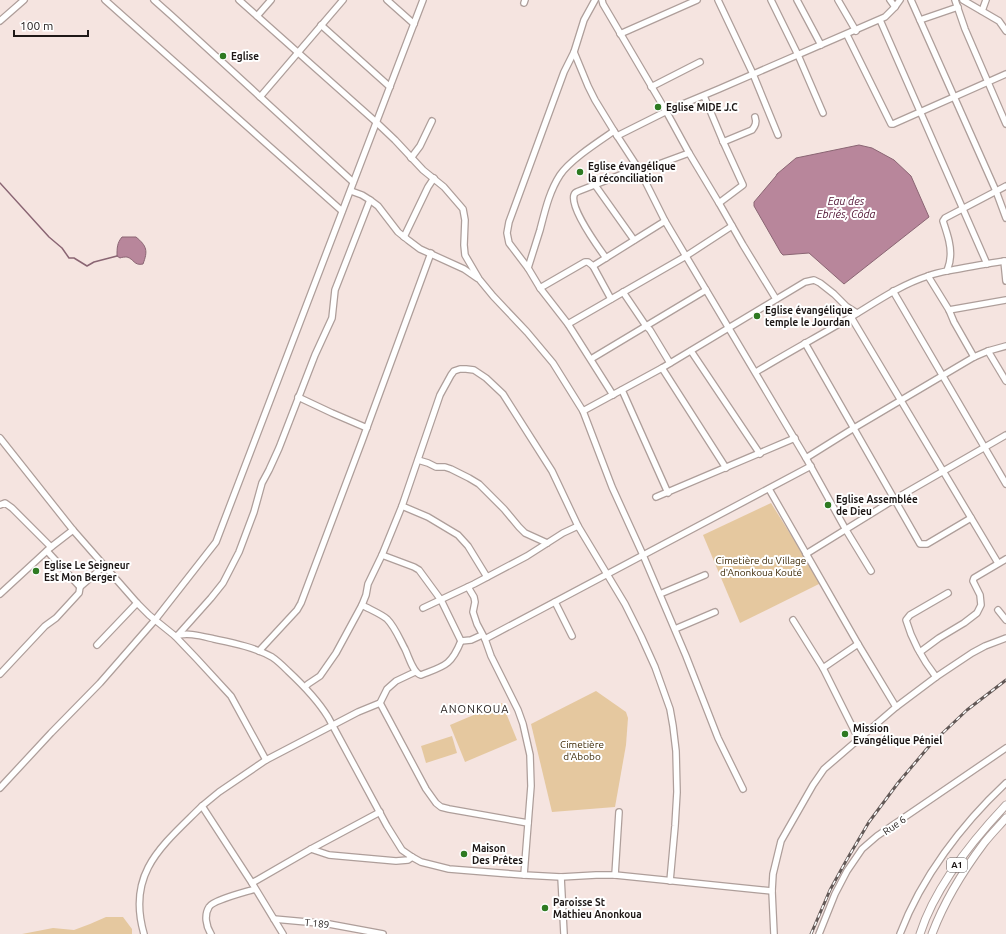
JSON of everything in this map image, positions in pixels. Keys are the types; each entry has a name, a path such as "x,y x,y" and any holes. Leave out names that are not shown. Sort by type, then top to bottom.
{"main road":[{"name":"A1","path":"920,934 942,887 965,852 1006,805"},
{"name":"A1","path":"932,934 941,912 964,872 984,843 1006,818"}],"street":[{"path":"0,21 24,0"},
{"path":"105,0 342,211"},
{"path":"154,0 353,182"},
{"path":"239,0 376,122 423,170 444,187 463,209 465,220 465,255 479,279 553,363 583,411 612,487 675,629 718,738 743,788"},
{"path":"257,16 271,0"},
{"path":"260,97 343,0"},
{"path":"387,0 414,24"},
{"path":"0,788 100,682 155,620 216,542 423,0"},
{"path":"595,0 584,20 574,52 564,72 509,222 507,233 508,243 568,324 613,395"},
{"path":"602,0 689,153 776,299"},
{"path":"620,34 697,0"},
{"path":"718,0 753,74 778,135"},
{"path":"772,0 823,113"},
{"path":"797,0 821,45"},
{"path":"838,0 856,31"},
{"path":"890,0 895,7"},
{"path":"528,268 549,197 560,175 567,166 580,156 616,134 666,111 880,20 885,17 900,0"},
{"path":"910,0 996,191 1006,218"},
{"path":"955,0 965,29 1006,124"},
{"path":"963,0 998,21 1006,31"},
{"path":"982,11 986,0"},
{"path":"920,20 958,7"},
{"path":"880,20 987,264"},
{"path":"321,25 390,87"},
{"path":"847,35 891,124 954,98 1006,74"},
{"path":"574,52 588,86 616,134 639,169 665,221 795,438 846,530 871,571"},
{"path":"651,87 700,62"},
{"path":"704,96 743,185 719,203"},
{"path":"723,142 752,130 755,127 755,117"},
{"path":"412,158 420,146 432,121"},
{"path":"606,258 590,235 579,214 574,202 576,192 689,153"},
{"path":"404,237 428,186 434,178"},
{"path":"595,185 634,240"},
{"path":"947,271 950,261 950,251 943,221 945,218 1006,186"},
{"path":"351,191 362,195 378,206 398,232 420,249 464,269 479,279"},
{"path":"176,636 223,583 239,552 254,512 262,483 270,470 315,355 332,318 335,290 370,200"},
{"path":"593,266 665,221"},
{"path":"568,324 686,256 732,226"},
{"path":"259,651 302,603 431,253"},
{"path":"756,372 893,292 928,276 947,271 1005,261 1006,281"},
{"path":"540,288 585,262 588,262 593,266 611,299"},
{"path":"928,276 949,310 954,322 974,357"},
{"path":"583,411 662,368 805,282 814,280 827,288 854,315 901,400 998,563"},
{"path":"591,359 706,290"},
{"path":"623,292 670,363"},
{"path":"893,292 1006,484"},
{"path":"949,310 1006,300"},
{"path":"805,343 920,544 927,544 971,518"},
{"path":"806,458 974,357 1006,346"},
{"path":"691,350 760,454"},
{"path":"988,351 1006,381"},
{"path":"305,687 320,676 336,653 362,605 368,584 382,555 402,506 440,395 454,371 466,368 474,370 486,378 504,394 552,471 578,526 625,604 655,667 670,709 676,751 677,792 670,881"},
{"path":"662,368 726,468"},
{"path":"622,390 668,493"},
{"path":"298,397 367,428"},
{"path":"806,554 895,499 1006,435"},
{"path":"0,438 73,530 104,566 137,603 155,620 176,636 230,696 266,760"},
{"path":"656,497 795,438"},
{"path":"418,460 436,467 451,469 479,484 519,528 525,533 548,543"},
{"path":"461,641 483,637 556,602 811,466"},
{"path":"769,489 896,707"},
{"path":"0,505 5,503 12,508 49,549 80,587"},
{"path":"402,506 428,517 458,535 468,546 487,577"},
{"path":"423,608 468,587 535,552 563,533 578,526"},
{"path":"0,594 49,549 73,530"},
{"path":"362,605 386,619 399,639 415,672 418,675 421,676 449,663 458,649 461,641 441,600 419,570 382,555"},
{"path":"920,652 977,613 981,605 980,595 973,581 974,578 1005,560"},
{"path":"0,674 45,626 56,618 79,593 80,587 104,566"},
{"path":"660,594 705,575"},
{"path":"468,587 474,597 474,616 491,656 518,710 523,724 530,755 531,786 524,875"},
{"path":"936,677 920,652 906,620 910,615 948,593"},
{"path":"556,602 572,636"},
{"path":"97,645 137,603"},
{"path":"998,610 1006,620"},
{"path":"675,629 715,612"},
{"path":"793,620 823,668 859,740"},
{"path":"176,636 189,634 232,643 259,651 278,662 305,687 320,704 402,850 421,862 449,869 561,877 615,875 772,891"},
{"path":"774,934 772,891 776,857 781,841 788,828 824,769 896,707 936,677 972,652 1006,638"},
{"path":"823,668 858,644"},
{"path":"144,934 140,923 139,899 142,882 151,862 165,843 202,806 218,792 266,760 358,712 380,703 387,689 396,681 415,672"},
{"path":"380,703 426,789 436,803 441,807 449,809 528,823"},
{"name":"Rue 6","path":"819,934 841,882 862,849 877,836 1006,748"},
{"path":"900,934 906,916 945,851 985,804 1006,783"},
{"path":"202,806 283,934"},
{"path":"252,883 311,848 380,812"},
{"path":"615,875 619,812"},
{"path":"311,848 329,855 396,861 408,860 412,857"},
{"path":"561,877 564,934"},
{"path":"211,934 206,923 209,907 215,902 255,889"},
{"name":"T 189","path":"274,919 329,924 383,934"}],"green space":[{"name":"Cimetière du Village d'Anonkoua Kouté","path":"771,503 821,583 740,623 703,535"},
{"name":"Cimetière d'Abobo","path":"596,691 626,712 628,718 626,745 615,807 552,812 531,724"},
{"path":"502,703 517,740 465,762 450,725"},
{"path":"452,736 457,753 426,763 421,746"},
{"path":"106,917 123,917 132,929 132,934 22,934 53,928 74,930"}],"water":[{"name":"Eau des Ebriés, Côda","path":"859,145 872,148 894,160 911,176 929,217 844,284 809,253 783,255 754,206 754,202 777,174 796,158"},
{"path":"122,237 136,237 142,243 146,249 146,256 143,264 138,264 127,257 120,258 117,256 119,241"}],"waterway":[{"path":"0,183 49,237 62,248 69,258 74,258 87,266 94,262 117,256"}],"railway":[{"path":"811,934 830,890 846,861 869,822 898,783 931,744 967,710 1006,680"}],"place":[{"name":"Eglise","path":"223,56"},
{"name":"Eglise MIDE J.C","path":"658,107"},
{"name":"Eglise évangélique la réconciliation","path":"580,172"},
{"name":"Eglise évangélique temple le Jourdan","path":"757,316"},
{"name":"Eglise Assemblée de Dieu","path":"828,505"},
{"name":"Eglise Le Seigneur Est Mon Berger","path":"36,571"},
{"name":"Mission Evangélique Péniel","path":"845,734"},
{"name":"Maison Des Prêtes","path":"464,854"},
{"name":"Paroisse St Mathieu Anonkoua","path":"545,908"}],"district":[{"name":"ANONKOUA","path":"475,709"}]}
